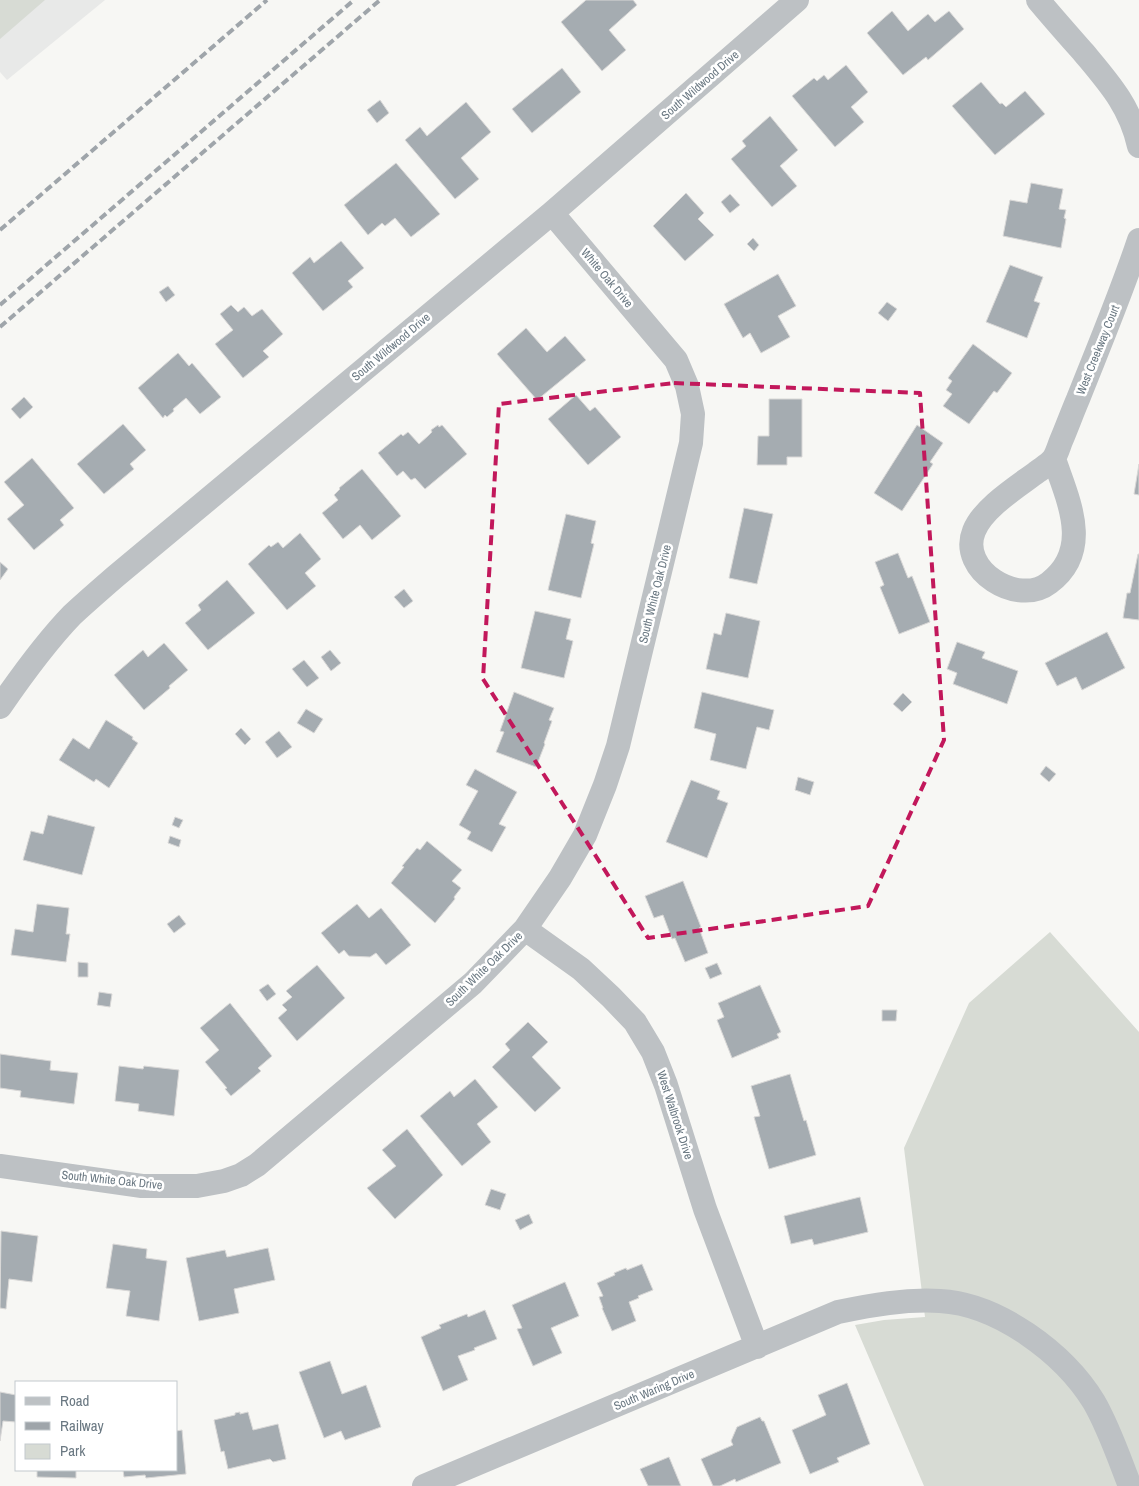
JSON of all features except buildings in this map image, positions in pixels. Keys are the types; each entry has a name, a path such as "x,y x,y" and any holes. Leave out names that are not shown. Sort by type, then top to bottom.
{"street":[{"name":"South Wildwood Drive","path":"0,707 20,677 43,648 72,615 108,583 552,213 797,0"},
{"path":"1038,0 1115,90 1128,111 1136,131 1139,146"},
{"name":"White Oak Drive","path":"552,213 663,342"},
{"name":"West Creekway Court","path":"1054,459 1123,287 1139,240"},
{"name":"South White Oak Drive","path":"0,1166 142,1186 197,1186 224,1182 241,1175 257,1165 473,983 525,929 560,878 585,835 606,785 618,746 691,443 693,414 686,386 676,360 663,342"},
{"path":"1054,459 1072,512 1074,530 1070,558 1050,583 1040,589 1026,591 999,584 980,568 973,555 971,542 973,531 988,510 1054,459"},
{"name":"West Walbrook Drive","path":"525,929 580,969 611,997 634,1022 653,1052 666,1085 705,1210 757,1347"},
{"name":"South Waring Drive","path":"424,1486 838,1312 886,1303 941,1301 987,1312 1013,1325 1042,1345 1069,1369 1094,1403 1130,1486"}],"highlighted area":[{"path":"674,383 920,393 944,740 868,906 648,938 483,679 499,404"}],"shaded area":[{"path":"0,0 105,0 7,80 0,72"}],"green space":[{"path":"0,0 45,0 0,39"},
{"path":"1050,932 1139,1032 1139,1486 924,1486 855,1325 884,1320 925,1317 904,1148 969,1003"}],"railway":[{"path":"0,230 267,0"},
{"path":"0,305 354,0"},
{"path":"0,327 380,0"}]}
